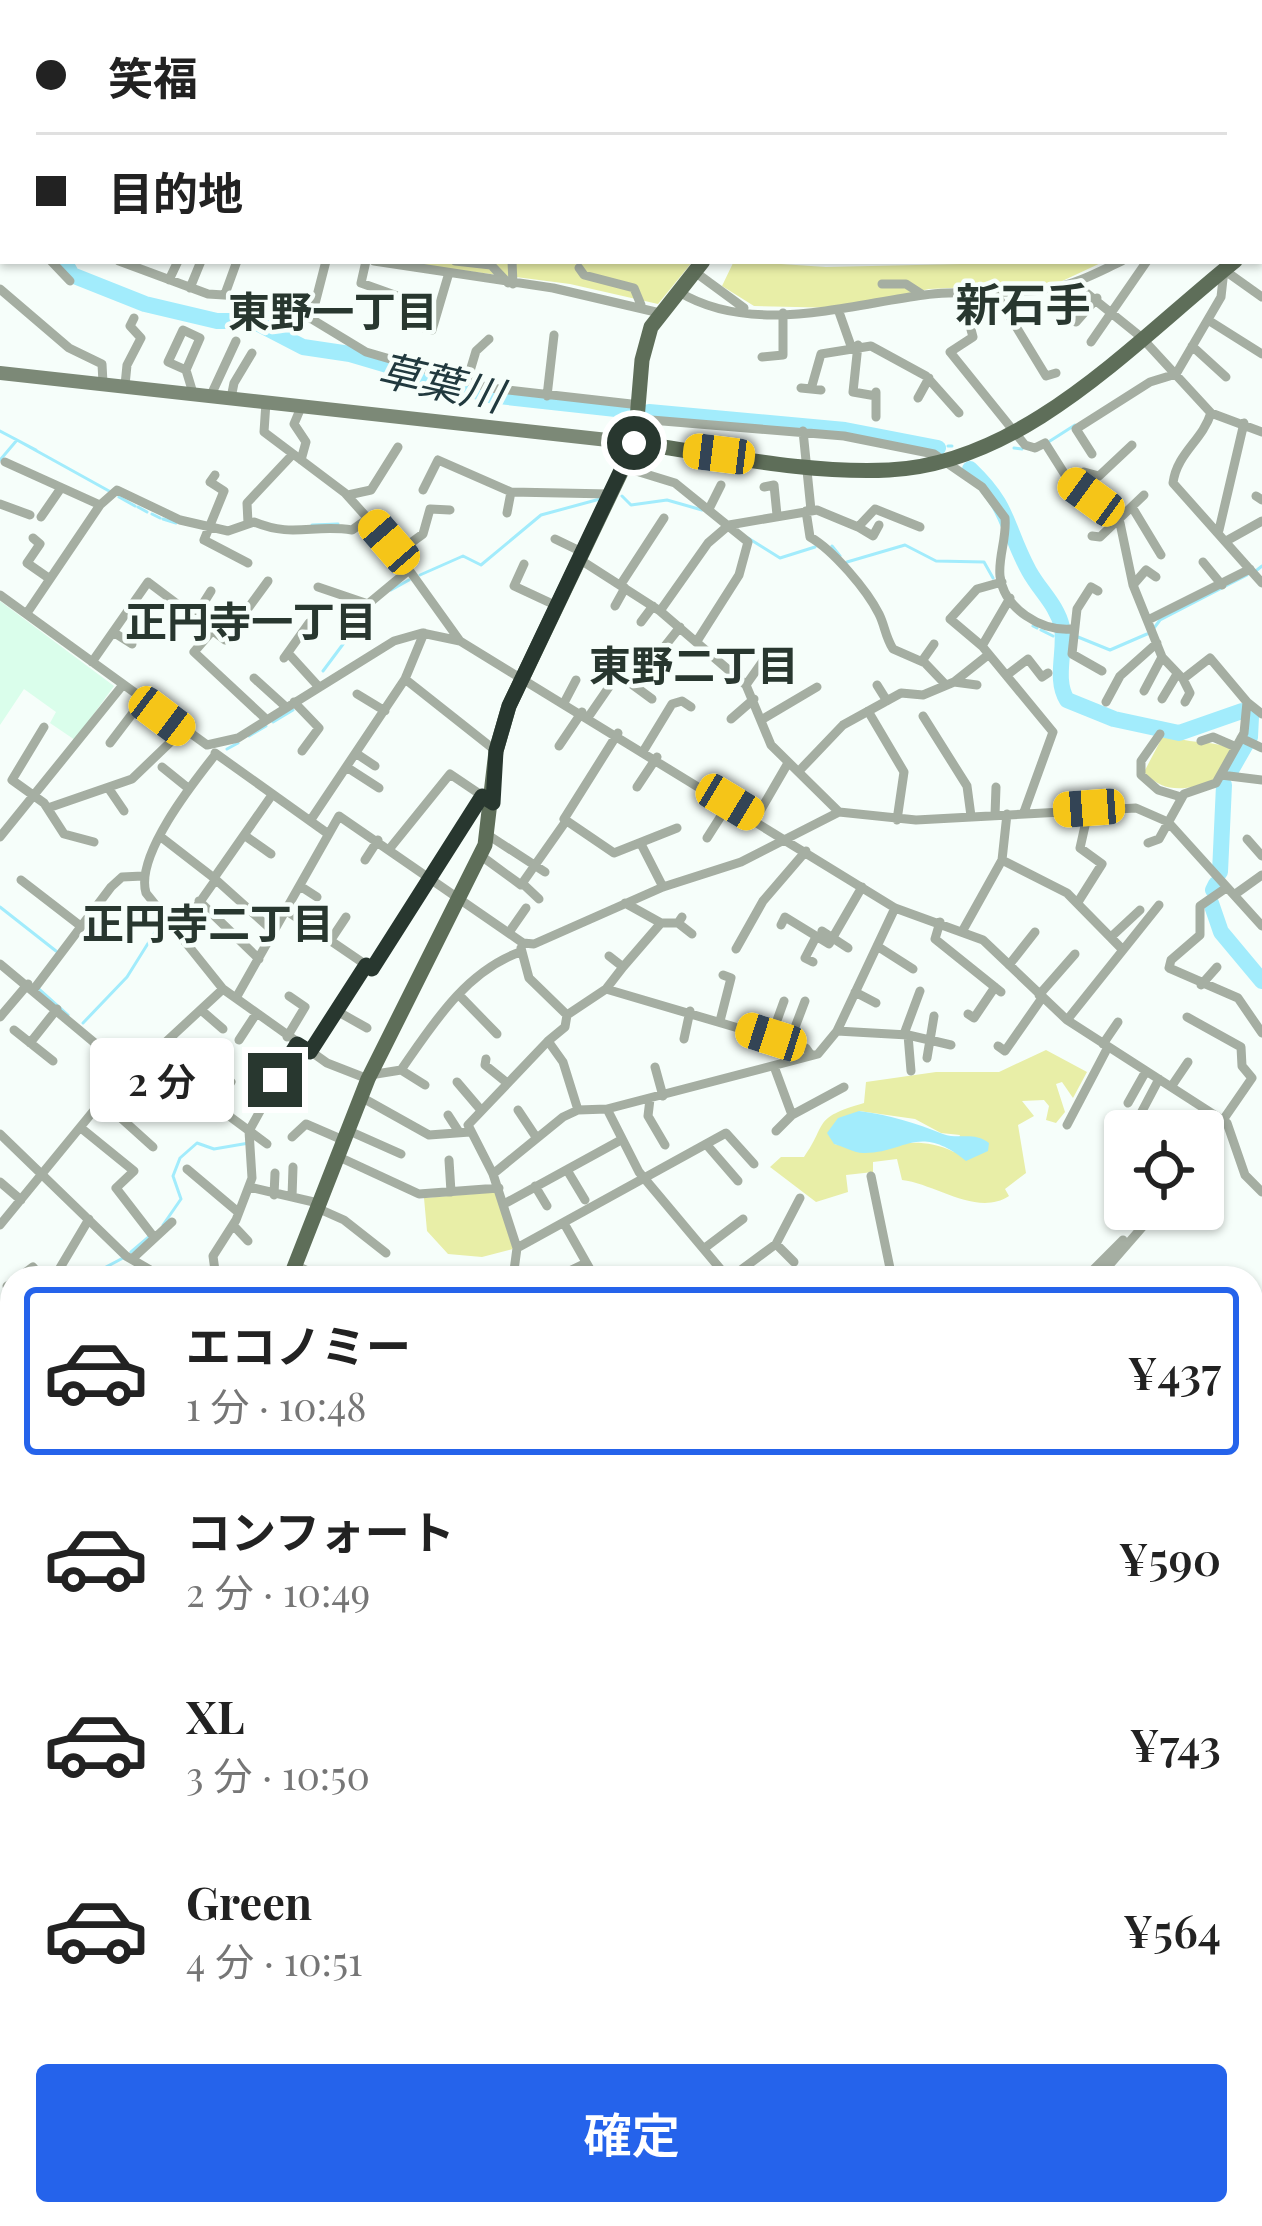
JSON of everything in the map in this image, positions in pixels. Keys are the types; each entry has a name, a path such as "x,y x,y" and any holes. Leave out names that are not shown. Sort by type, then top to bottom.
{"main road":[{"path":"634,443 892,470 946,459 1018,432 1230,266"},
{"path":"294,1266 369,1077 488,835 496,751 524,676 634,443 645,341 660,313 699,267"}],"street":[{"path":"54,264 70,281"},
{"path":"131,264 190,288 257,297 311,319 366,352 467,381 639,412 803,431 946,459 982,487 1004,518 1001,582 1010,598 1032,620 1065,630"},
{"path":"169,280 177,264"},
{"path":"190,288 200,264"},
{"path":"225,294 236,264"},
{"path":"311,319 325,264"},
{"path":"369,264 361,283 417,303"},
{"path":"386,264 641,304 660,313"},
{"path":"476,264 491,266 510,284"},
{"path":"510,284 512,264"},
{"path":"679,292 748,311 839,312 923,295 1074,283 1115,264"},
{"path":"1091,342 1145,264"},
{"path":"1092,454 1076,429 1150,382 1176,374 1221,297 1230,266 1262,297"},
{"path":"699,267 748,311"},
{"path":"579,268 584,275 634,288 641,304"},
{"path":"416,326 432,329 448,276"},
{"path":"1074,283 1142,337 1211,413 1262,432"},
{"path":"882,284 907,284 923,295"},
{"path":"0,289 69,348 102,364 104,382"},
{"path":"961,292 973,337 950,352 1030,448 1046,443 1067,478 1119,520 1132,585 1162,657 1190,693 1184,702"},
{"path":"995,292 1046,376 1057,373"},
{"path":"1076,322 1097,298"},
{"path":"839,312 855,346 853,392 876,393 876,417"},
{"path":"762,357 783,356 783,313"},
{"path":"125,385 127,364 141,338 130,326 134,318"},
{"path":"435,318 451,321"},
{"path":"1208,320 1261,352"},
{"path":"547,395 551,338"},
{"path":"467,381 476,351 489,339"},
{"path":"811,389 819,356 872,346 928,378 959,413"},
{"path":"1192,346 1226,377"},
{"path":"211,395 248,350 231,398"},
{"path":"186,370 193,393"},
{"path":"0,373 634,443"},
{"path":"918,398 928,378"},
{"path":"266,402 263,433 348,495 398,554 460,641"},
{"path":"248,523 245,507 297,457 306,442 294,424 302,405"},
{"path":"1211,413 1203,433 1180,459 1173,483 1220,530 1262,583"},
{"path":"1220,530 1244,423"},
{"path":"803,431 810,537 830,547 880,615 893,649 922,662 950,683 977,686"},
{"path":"944,440 946,459"},
{"path":"1067,478 1099,476 1133,445"},
{"path":"348,495 371,490 398,447"},
{"path":"423,490 438,460 511,492 610,494"},
{"path":"5,462 100,505"},
{"path":"623,467 675,483 748,542 748,558 698,640"},
{"path":"214,475 210,482 224,491 208,526 206,543 248,563"},
{"path":"379,478 391,486"},
{"path":"710,507 721,485"},
{"path":"764,487 774,485 778,515"},
{"path":"0,504 39,511 61,488"},
{"path":"27,613 100,505 117,490 151,509 228,531 248,523 292,534 324,527 356,530 369,518"},
{"path":"507,513 511,492"},
{"path":"1092,536 1100,537 1144,495"},
{"path":"1132,507 1161,555"},
{"path":"398,554 423,534 430,509 450,510"},
{"path":"858,527 874,509 920,527"},
{"path":"641,622 729,525 808,511 873,536 879,525"},
{"path":"615,606 664,518"},
{"path":"1228,540 1262,521"},
{"path":"33,538 40,544 27,563 50,579"},
{"path":"555,539 657,608 746,685 771,745 839,812"},
{"path":"1203,562 1222,585"},
{"path":"524,564 514,586 556,606"},
{"path":"1148,620 1250,569"},
{"path":"322,591 368,604 409,570"},
{"path":"1132,585 1146,570 1156,577"},
{"path":"1001,582 977,589 950,619 985,651 1053,732 1024,812"},
{"path":"92,662 148,583 225,640 247,621 267,587"},
{"path":"1097,591 1091,586 1065,630 1072,654 1102,671"},
{"path":"194,618 211,591"},
{"path":"0,595 327,833"},
{"path":"800,770 833,731 901,693 923,695 950,683 985,651 1010,598"},
{"path":"309,623 286,655 318,686"},
{"path":"657,656 680,627"},
{"path":"212,631 194,652 267,719"},
{"path":"113,632 132,644"},
{"path":"310,821 405,679 424,633"},
{"path":"1206,1110 1067,1020 983,940 895,908 787,837 524,676 460,641 424,633 394,641 214,750 188,788 143,876 152,904 223,989 310,1052 369,1077 401,1070 459,995 491,964 663,887 741,862 787,837 839,812 897,820 1136,808 1168,823 1262,926"},
{"path":"1105,697 1123,666 1157,643"},
{"path":"922,662 934,644"},
{"path":"1144,691 1162,657"},
{"path":"746,685 765,658"},
{"path":"1162,698 1180,676 1210,658 1247,709 1262,714"},
{"path":"1006,675 1028,659 1042,677 1048,673"},
{"path":"559,746 618,674 652,698"},
{"path":"254,678 319,728 302,752"},
{"path":"405,679 496,751"},
{"path":"565,701 576,680"},
{"path":"877,685 887,701"},
{"path":"0,837 122,686"},
{"path":"764,719 817,687"},
{"path":"357,694 385,711"},
{"path":"731,719 754,699"},
{"path":"110,743 142,700"},
{"path":"644,750 672,704 682,701 691,707"},
{"path":"1160,734 1141,761 1141,775 1158,790 1181,797 1216,783 1243,742 1247,709"},
{"path":"1042,722 1054,710"},
{"path":"868,711 904,772 897,820"},
{"path":"923,716 967,786 970,816"},
{"path":"44,727 12,780 48,808 64,834 94,842"},
{"path":"48,808 132,779 182,731"},
{"path":"618,734 564,814 566,821 614,853 677,828"},
{"path":"1202,741 1213,737 1262,748"},
{"path":"357,754 375,766"},
{"path":"637,787 657,758"},
{"path":"756,818 788,763"},
{"path":"162,767 188,788"},
{"path":"348,768 380,788"},
{"path":"287,911 372,969 488,799 450,775 391,847"},
{"path":"1221,775 1262,781"},
{"path":"963,931 1002,860 996,787"},
{"path":"109,789 124,811"},
{"path":"178,933 272,795"},
{"path":"1148,843 1160,839 1181,797"},
{"path":"707,838 730,802"},
{"path":"1078,902 1102,864 1080,848 1089,808"},
{"path":"236,998 339,816 510,931 522,947 529,977 567,1015"},
{"path":"522,884 541,868 566,821"},
{"path":"244,835 272,854"},
{"path":"488,835 541,868"},
{"path":"161,837 274,932"},
{"path":"365,860 378,839"},
{"path":"1247,839 1262,856"},
{"path":"641,844 663,887"},
{"path":"736,949 763,902 806,851"},
{"path":"480,856 539,899"},
{"path":"1002,860 1078,902 1123,950"},
{"path":"1262,875 1200,906 1200,935 1168,964 1176,974 1247,1005 1262,1033"},
{"path":"0,1017 122,877 143,876"},
{"path":"21,880 78,924"},
{"path":"300,886 317,897"},
{"path":"812,962 806,958 862,887"},
{"path":"199,902 259,959"},
{"path":"625,903 661,923 680,920 692,934"},
{"path":"1067,1020 1159,905"},
{"path":"258,919 265,907"},
{"path":"510,931 526,908"},
{"path":"493,1174 536,1137 578,1110 607,1109 663,1096 741,1071 775,1069 825,1048 895,908"},
{"path":"1111,937 1140,910"},
{"path":"330,940 346,917"},
{"path":"781,925 785,917 848,948"},
{"path":"940,922 935,939 996,988"},
{"path":"464,1132 480,1109 565,1027 567,1015 606,989 661,923"},
{"path":"968,1014 974,1018 1035,932"},
{"path":"877,946 913,969"},
{"path":"998,1046 1004,1051 1014,1030 1075,954"},
{"path":"609,956 623,967"},
{"path":"310,1052 366,965"},
{"path":"1,966 31,986 132,1074"},
{"path":"1201,985 1217,967"},
{"path":"721,1021 731,978 723,975"},
{"path":"0,1226 102,1101 223,989"},
{"path":"606,989 771,1037 811,1055"},
{"path":"855,992 875,1003"},
{"path":"910,1071 906,1035 920,992"},
{"path":"459,995 497,1034"},
{"path":"215,1266 213,1256 233,1226 249,1187 249,1131 305,1007 302,1000 290,996"},
{"path":"771,1037 784,1001"},
{"path":"789,1043 805,1001"},
{"path":"30,1043 58,1009"},
{"path":"201,1010 223,1029"},
{"path":"335,1010 367,1028"},
{"path":"684,1039 690,1012"},
{"path":"239,1040 256,1014"},
{"path":"927,1058 926,1038 934,1016"},
{"path":"1187,1017 1241,1047 1242,1066 1252,1078 1224,1119"},
{"path":"1066,1125 1118,1022"},
{"path":"14,1030 53,1061"},
{"path":"837,1031 906,1035 951,1045"},
{"path":"548,1041 563,1062 578,1110"},
{"path":"486,1059 485,1065 506,1082"},
{"path":"1171,1087 1188,1062"},
{"path":"642,1069 658,1066 663,1096"},
{"path":"775,1069 792,1115"},
{"path":"216,1070 231,1082 220,1098 221,1110 267,1144"},
{"path":"401,1070 425,1085"},
{"path":"1128,1103 1146,1071"},
{"path":"1143,1110 1160,1079"},
{"path":"457,1082 480,1109"},
{"path":"271,1088 289,1106"},
{"path":"777,1132 792,1115 844,1088"},
{"path":"361,1097 424,1133 464,1132"},
{"path":"650,1099 648,1116 665,1145"},
{"path":"102,1101 138,1126 153,1147"},
{"path":"518,1109 536,1137"},
{"path":"607,1109 645,1180 720,1266"},
{"path":"208,1123 221,1110"},
{"path":"448,1115 493,1174 517,1248 514,1266"},
{"path":"1224,1122 1258,1188"},
{"path":"292,1137 306,1124 342,1142 418,1194 499,1189"},
{"path":"81,1128 134,1171 116,1188 154,1236"},
{"path":"517,1248 726,1133 754,1165"},
{"path":"0,1134 142,1266"},
{"path":"504,1204 621,1140"},
{"path":"342,1142 400,1154"},
{"path":"706,1144 738,1181"},
{"path":"449,1160 451,1192"},
{"path":"292,1197 293,1167"},
{"path":"193,1170 238,1212"},
{"path":"567,1170 585,1200"},
{"path":"274,1195 275,1173"},
{"path":"1258,1188 1262,1174"},
{"path":"870,1176 889,1266"},
{"path":"0,1182 21,1200"},
{"path":"535,1186 547,1206"},
{"path":"249,1187 317,1206 386,1253"},
{"path":"746,1266 776,1244 800,1198"},
{"path":"588,1212 597,1228"},
{"path":"61,1266 89,1219"},
{"path":"706,1247 743,1219"},
{"path":"132,1259 172,1222"},
{"path":"356,1231 373,1223"},
{"path":"566,1225 588,1266"},
{"path":"233,1226 248,1241"},
{"path":"1098,1266 1138,1230"},
{"path":"1109,1266 1135,1233"},
{"path":"776,1244 794,1262"},
{"path":"580,1266 586,1263"}],"shaded area":[{"path":"0,601 114,686 75,740 50,723 56,712 24,689 0,725"}],"green space":[{"path":"413,264 691,264 658,304 570,284"},
{"path":"733,264 1099,264 1058,283 929,289 841,308 754,306 722,286"},
{"path":"1164,734 1232,749 1215,782 1168,787 1144,772"},
{"path":"1046,1050 1087,1072 1073,1098 1062,1082 1056,1084 1065,1112 1056,1123 1046,1120 1049,1106 1044,1100 1022,1101 1034,1116 1018,1125 1026,1173 1005,1189 1009,1196 997,1202 970,1201 902,1180 897,1159 873,1162 873,1172 846,1175 848,1192 816,1202 770,1167 781,1157 804,1157 828,1118 864,1103 866,1082 936,1072 999,1072","holes":["859,1111 915,1119 941,1133 960,1135 954,1152 924,1143 834,1144"]},
{"path":"497,1192 513,1249 482,1257 448,1254 427,1231 424,1198"}],"water":[{"path":"859,1111 949,1136 978,1137 989,1143 988,1151 966,1161 936,1143 863,1153 834,1144 827,1133 838,1118"}],"waterway":[{"name":"草葉川","path":"66,264 72,275 145,304 217,321 253,321 303,347 350,354 489,395 625,410"},
{"name":"草葉川","path":"649,412 845,430 938,448"},
{"path":"1050,441 1075,425"},
{"path":"0,431 36,450"},
{"path":"0,460 17,440 109,491"},
{"path":"1014,448 1022,449"},
{"name":"草葉川","path":"970,469 1000,507 1029,571 1060,619 1061,683 1067,700 1114,719 1179,733 1242,711 1251,717 1250,737 1230,772"},
{"path":"622,496 631,505 667,500 702,510"},
{"path":"119,497 135,506"},
{"path":"420,575 463,556 481,565 541,515 600,499"},
{"path":"138,507 147,512"},
{"path":"152,514 160,518"},
{"path":"163,519 176,523"},
{"path":"312,525 338,524"},
{"path":"364,533 388,550"},
{"path":"748,538 780,558 815,547"},
{"path":"847,562 905,545 936,561 984,562 993,578"},
{"path":"832,546 840,556"},
{"path":"390,553 400,567"},
{"path":"1257,570 1262,566"},
{"path":"1154,628 1160,620 1247,575"},
{"path":"391,590 409,580"},
{"path":"323,671 370,608"},
{"path":"1033,626 1037,628"},
{"path":"1041,630 1053,636"},
{"path":"1078,637 1110,650 1147,634"},
{"name":"草葉川","path":"1060,637 1067,638"},
{"path":"273,722 293,710"},
{"path":"249,736 266,726"},
{"path":"227,749 238,743"},
{"name":"草葉川","path":"1220,872 1224,785"},
{"name":"草葉川","path":"1213,890 1216,884"},
{"name":"草葉川","path":"1211,903 1221,932 1262,981"},
{"path":"0,907 56,951"},
{"path":"83,1023 127,977 162,921"},
{"path":"39,989 68,1015"},
{"path":"163,1225 181,1199 173,1176 180,1158 197,1143 214,1149 249,1143"},
{"path":"131,1252 151,1235"},
{"path":"108,1266 123,1258"}],"district":[{"name":"新石手","path":"1023,302"},
{"name":"東野一丁目","path":"333,310"},
{"name":"正円寺一丁目","path":"251,620"},
{"name":"東野二丁目","path":"694,664"},
{"name":"正円寺二丁目","path":"208,922"}],"route":[{"path":"275,1080 297,1044 310,1052 366,965 372,969 482,796 493,803 496,751 509,706 634,443"}]}
